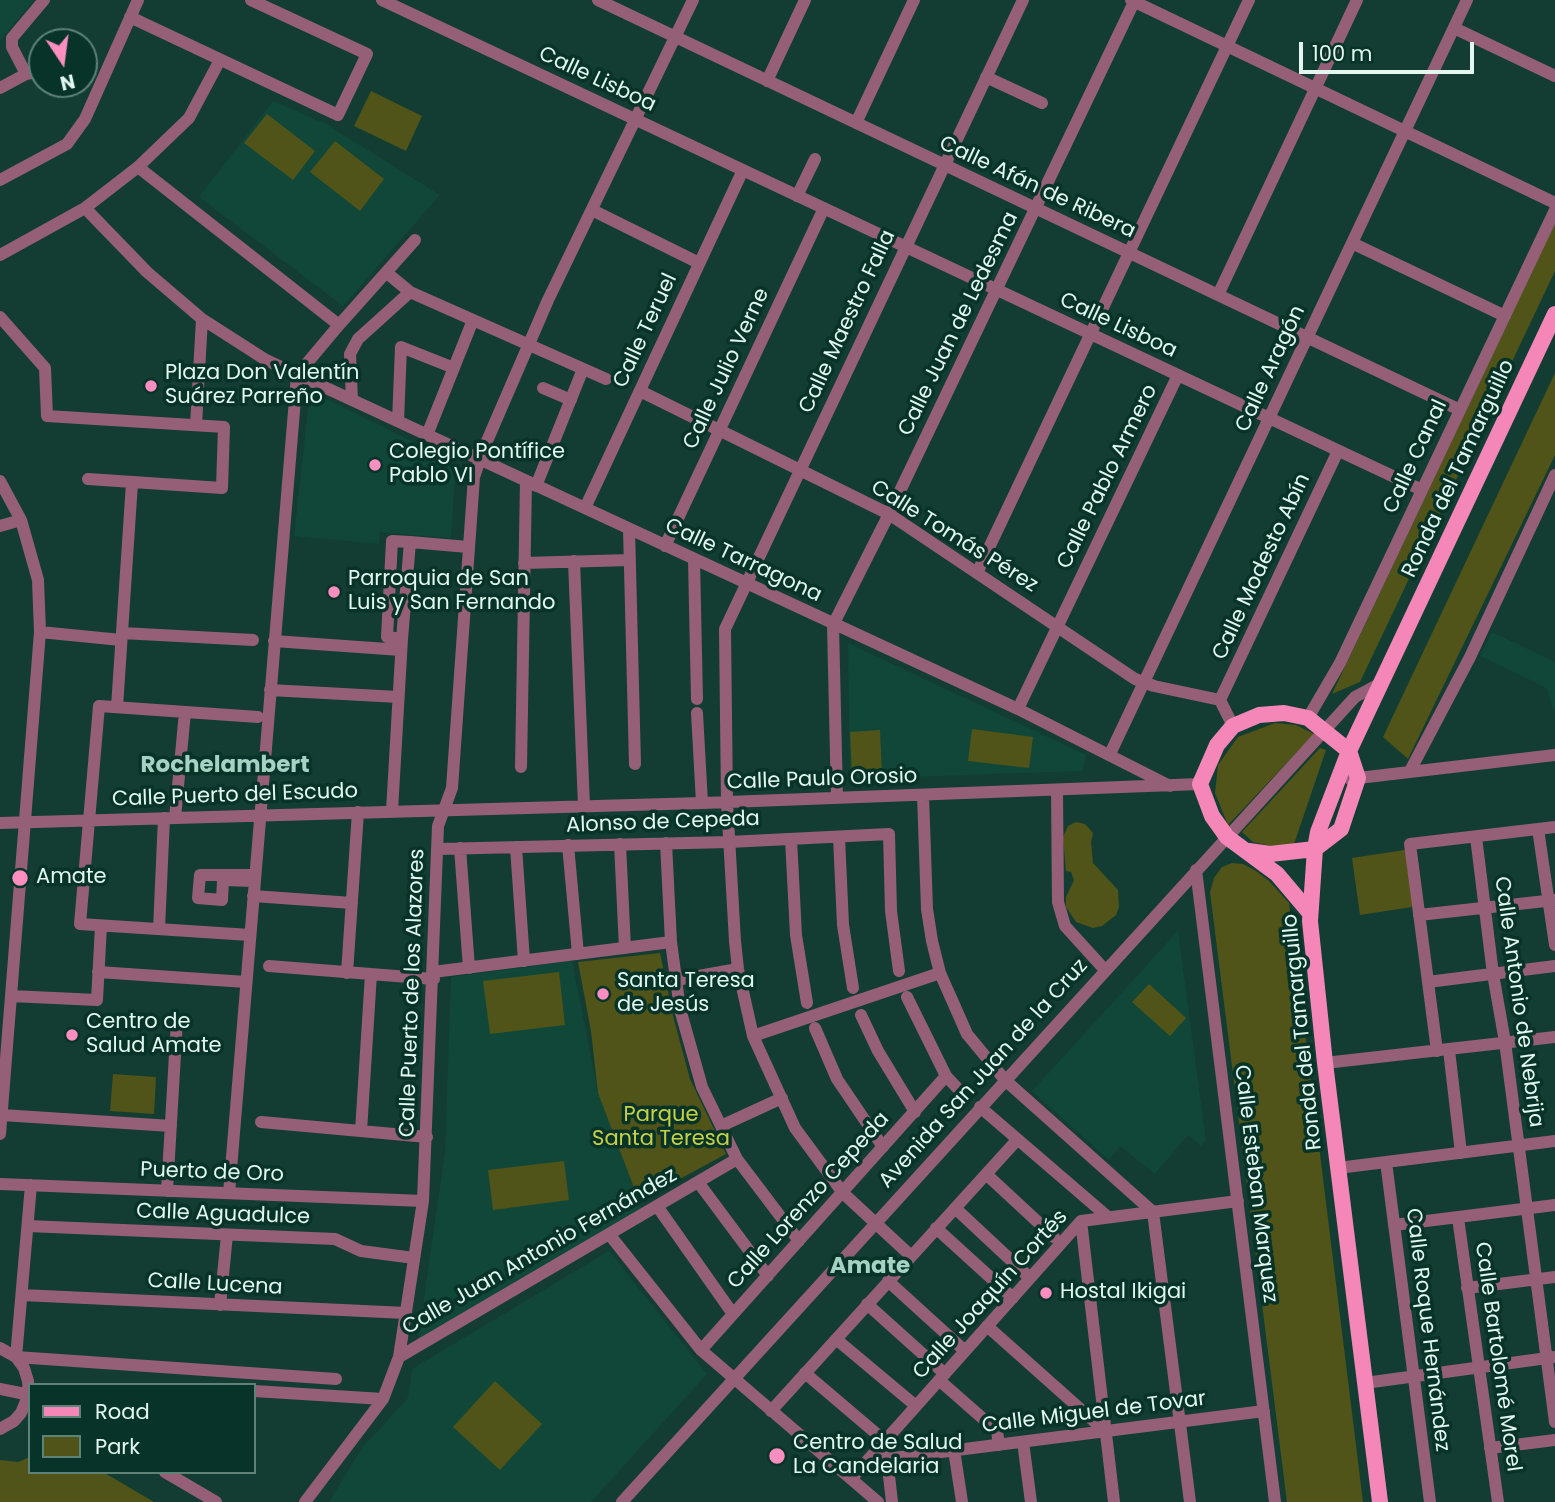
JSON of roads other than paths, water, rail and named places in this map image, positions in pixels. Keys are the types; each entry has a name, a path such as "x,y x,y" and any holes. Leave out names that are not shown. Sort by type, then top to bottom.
{"main road":[{"name":"Ronda del Tamarguillo","path":"1380,1502 1325,1063 1310,913 1315,849 1318,832 1349,751 1555,314"},
{"path":"1249,851 1270,855 1315,849 1341,829 1358,778 1349,751 1308,718 1284,713 1259,715 1233,726 1217,745 1200,784 1212,816 1227,836 1277,874 1310,913"}],"street":[{"path":"0,88 26,74 12,47 12,38 44,0"},
{"path":"98,86 138,0"},
{"path":"130,17 338,115 367,54 251,0"},
{"name":"Calle Lisboa","path":"382,0 1422,490"},
{"name":"Calle Afán de Ribera","path":"598,0 1460,410"},
{"name":"Calle Puerto de los Alazores","path":"305,1502 383,1399 399,1357 423,1202 439,827 452,788 474,477 479,459 548,300 693,0"},
{"path":"767,81 805,0"},
{"path":"856,123 914,0"},
{"name":"Calle Maestro Falla","path":"911,1256 842,1193 795,1128 753,1035 738,969 729,842 725,629 1023,0"},
{"path":"977,573 1249,0"},
{"path":"1218,295 1357,0"},
{"name":"Calle Aragón","path":"1110,754 1467,0"},
{"path":"1133,1 1555,203"},
{"name":"Calle Juan de Ledesma","path":"833,625 889,514 1133,1"},
{"path":"1454,28 1555,76"},
{"path":"0,255 85,208 138,167 189,118 220,61"},
{"path":"986,77 1042,103"},
{"path":"0,180 67,144 85,119 93,98"},
{"path":"797,196 815,159"},
{"path":"138,167 339,325"},
{"name":"Calle Teruel","path":"585,508 743,170"},
{"name":"Calle Tarragona","path":"85,208 147,272 202,318 266,360 1018,709 1170,786"},
{"name":"Calle Julio Verne","path":"665,547 824,208"},
{"path":"592,210 699,263"},
{"name":"Calle Canal","path":"1308,718 1340,663 1555,210"},
{"path":"229,1193 297,375 415,240"},
{"path":"1352,243 1505,316"},
{"path":"387,273 410,292 606,380"},
{"path":"352,400 350,354 358,339 410,292"},
{"path":"0,317 45,368 47,415 224,427 222,488 88,479"},
{"path":"196,425 202,318"},
{"path":"427,435 473,320"},
{"path":"398,421 401,347 454,368"},
{"path":"521,767 524,563 531,483 583,369"},
{"name":"Calle Pablo Armero","path":"1018,709 1178,375"},
{"path":"543,388 571,400"},
{"name":"Calle Tomás Pérez","path":"640,391 889,514 1144,683 1220,700"},
{"name":"Calle Modesto Abín","path":"1220,700 1338,451"},
{"path":"1410,771 1470,657 1555,475"},
{"path":"0,481 21,520 38,580 40,632 11,996 4,1024 0,1134"},
{"path":"117,707 132,484"},
{"path":"0,526 21,520"},
{"path":"629,529 635,764"},
{"path":"402,645 387,637 393,541 468,547"},
{"path":"524,563 630,560"},
{"path":"694,560 697,699"},
{"path":"573,561 584,806"},
{"path":"833,625 837,798"},
{"path":"40,632 253,640"},
{"path":"274,641 402,645"},
{"path":"392,811 402,645"},
{"name":"Avenida San Juan de la Cruz","path":"622,1502 1355,697 1383,682"},
{"path":"270,690 398,697"},
{"path":"1220,700 1233,726"},
{"path":"250,935 80,924 99,706 258,717"},
{"path":"159,929 169,818 185,712"},
{"path":"697,712 702,803"},
{"path":"1336,782 1555,754"},
{"path":"1123,788 1129,775 1128,763"},
{"name":"Calle Paulo Orosio","path":"445,809 702,803 1200,784"},
{"path":"1058,790 1058,902 1065,926 1105,970"},
{"path":"923,795 927,909 932,941 940,973 967,1034 1005,1080 1153,1212 1191,1502"},
{"name":"Calle Puerto del Escudo","path":"0,823 445,809"},
{"path":"347,972 358,812"},
{"path":"1461,1153 1428,982 1410,845 1555,827"},
{"path":"1538,829 1552,900 1555,945"},
{"name":"Alonso de Cepeda","path":"438,849 729,842 889,834 891,911 899,971"},
{"path":"839,837 843,925 853,989"},
{"name":"Calle Antonio de Nebrija","path":"1476,837 1535,1279 1551,1358 1555,1422"},
{"path":"791,839 796,935 807,1003"},
{"path":"666,843 671,942 680,1009 702,1087 737,1159 799,1241"},
{"path":"620,844 625,948"},
{"path":"568,845 578,954"},
{"path":"516,847 524,961"},
{"path":"460,848 469,968"},
{"name":"Calle Esteban Marquez","path":"1196,870 1275,1502"},
{"path":"200,875 254,878 223,880 222,900 198,898 200,875"},
{"path":"253,896 352,903"},
{"path":"1419,915 1552,900"},
{"path":"11,996 97,1000 101,926"},
{"path":"269,966 371,974 433,975 671,942"},
{"path":"1428,982 1555,965"},
{"path":"676,980 738,969"},
{"path":"98,972 246,982"},
{"path":"753,1035 940,973"},
{"path":"361,1131 371,974"},
{"path":"907,998 946,1076 961,1092"},
{"path":"861,1014 878,1051 915,1112"},
{"path":"167,1191 177,1020"},
{"path":"815,1028 837,1079 883,1147"},
{"path":"1325,1063 1555,1037"},
{"name":"Calle Lorenzo Cepeda","path":"701,1350 946,1076"},
{"path":"720,1126 782,1098"},
{"path":"980,1107 1108,1217"},
{"path":"2,1115 171,1126"},
{"path":"261,1122 427,1137"},
{"path":"771,1411 1017,1140"},
{"path":"1338,1168 1555,1141"},
{"name":"Calle Juan Antonio Fernández","path":"399,1357 737,1159"},
{"name":"Calle Roque Hernández","path":"1387,1162 1430,1502"},
{"path":"986,1174 1054,1237"},
{"path":"698,1182 768,1276"},
{"name":"Puerto de Oro","path":"0,1184 423,1202"},
{"path":"16,1357 31,1185"},
{"name":"Calle Joaquín Cortés","path":"851,1479 916,1406 940,1373 965,1351 1013,1298 1026,1274 1081,1221 1238,1201"},
{"path":"1394,1225 1555,1205"},
{"path":"657,1206 733,1314"},
{"path":"955,1208 1026,1274"},
{"name":"Calle Bartolomé Morel","path":"1458,1217 1497,1502"},
{"path":"1081,1221 1114,1502"},
{"name":"Calle Aguadulce","path":"28,1226 335,1239 361,1251 414,1258"},
{"path":"936,1228 1013,1298"},
{"path":"609,1234 701,1350 878,1502"},
{"path":"220,1305 227,1235"},
{"path":"1467,1288 1555,1277"},
{"path":"888,1281 965,1351"},
{"name":"Calle Lucena","path":"22,1296 406,1313"},
{"path":"867,1304 997,1431 999,1445"},
{"path":"987,1326 1105,1431"},
{"path":"836,1339 916,1406"},
{"path":"0,1348 16,1357 24,1368 29,1383"},
{"path":"16,1357 336,1379"},
{"path":"1366,1382 1551,1358"},
{"path":"805,1373 885,1441 892,1502"},
{"path":"0,1389 28,1394"},
{"path":"256,1391 383,1399"},
{"path":"0,1429 14,1421 21,1413 28,1396"},
{"name":"Calle Miguel de Tovar","path":"886,1459 1264,1411"},
{"path":"1490,1448 1555,1440"},
{"path":"1023,1442 1031,1502"},
{"path":"954,1450 962,1502"},
{"path":"167,1474 216,1502"}],"place":[{"name":"Plaza Don Valentín Suárez Parreño","path":"151,386"},
{"name":"Colegio Pontífice Pablo VI","path":"375,465"},
{"name":"Parroquia de San Luis y San Fernando","path":"334,592"},
{"name":"Amate","path":"20,878"},
{"name":"Santa Teresa de Jesús","path":"603,994"},
{"name":"Centro de Salud Amate","path":"72,1035"},
{"name":"Hostal Ikigai","path":"1046,1293"},
{"name":"Centro de Salud La Candelaria","path":"777,1456"}],"district":[{"name":"Rochelambert","path":"225,766"},
{"name":"Amate","path":"870,1267"}],"park label":[{"name":"Parque Santa Teresa","path":"661,1128"}]}
